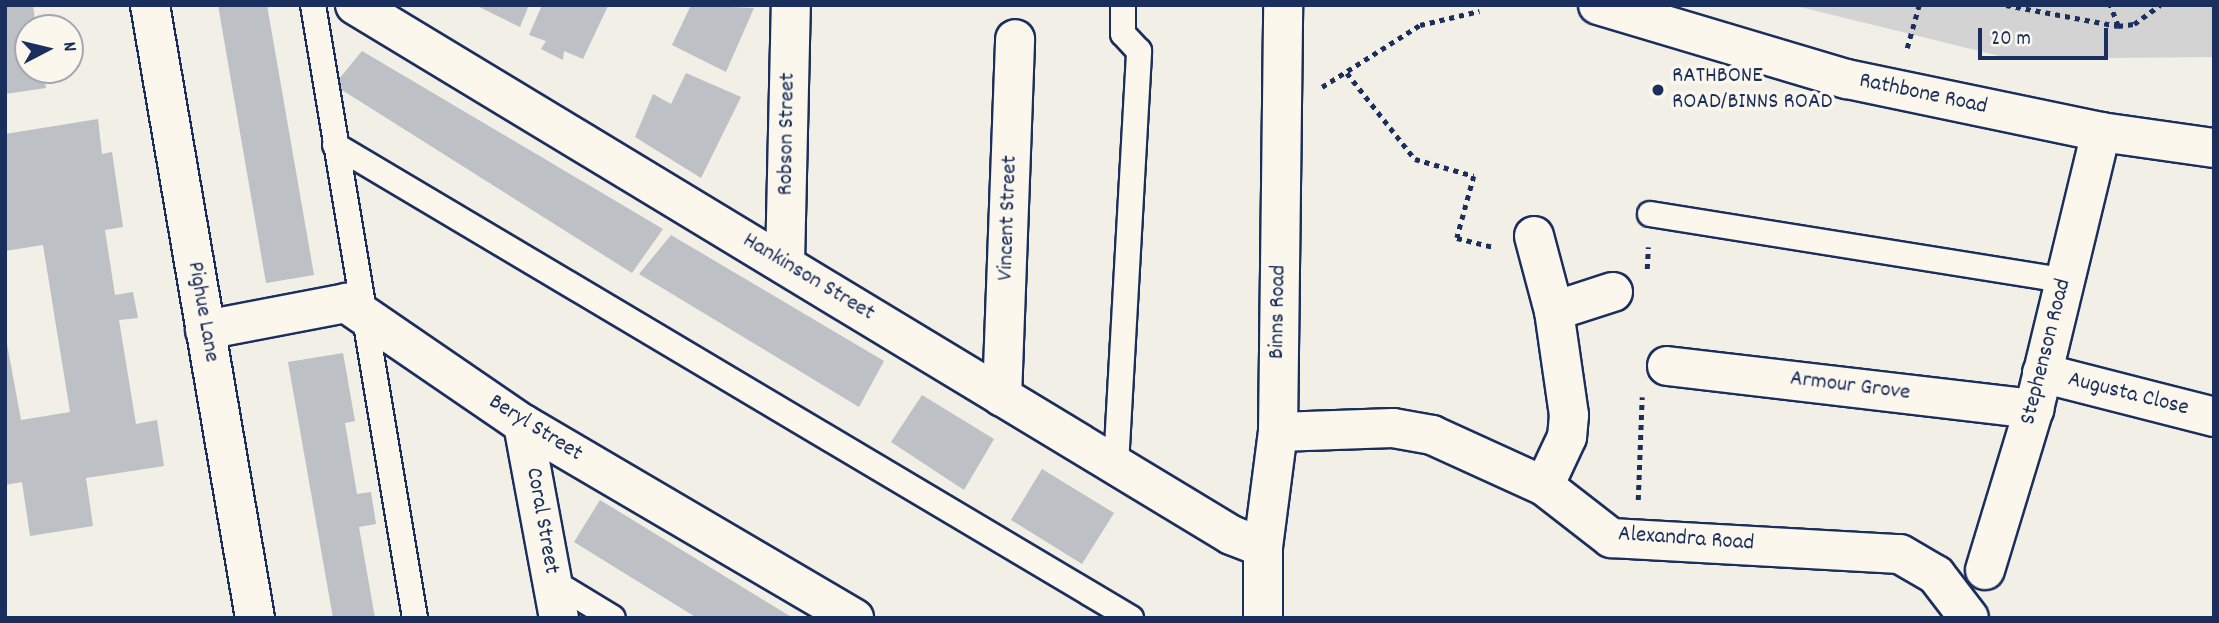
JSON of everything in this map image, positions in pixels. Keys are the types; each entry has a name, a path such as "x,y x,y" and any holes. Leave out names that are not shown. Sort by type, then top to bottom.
{"street":[{"name":"Pighue Lane","path":"150,5 255,618"},
{"name":"Hankinson Street","path":"355,5 401,17 785,263 1003,397 1231,535 1264,547"},
{"name":"Robson Street","path":"785,263 792,5"},
{"name":"Binns Road","path":"1263,618 1264,547 1278,432 1283,5"},
{"name":"Rathbone Road","path":"1598,5 1770,61 2101,132 2214,148"},
{"name":"Vincent Street","path":"1003,397 1015,39"},
{"name":"Stephenson Road","path":"1985,570 2038,391 2101,132"},
{"path":"1534,236 1555,311 1569,415 1567,437 1544,486"},
{"path":"1555,311 1613,292"},
{"name":"Beryl Street","path":"205,330 346,303 523,424 854,618"},
{"name":"Armour Grove","path":"1667,366 2038,391"},
{"name":"Augusta Close","path":"2038,391 2214,417"},
{"name":"Coral Street","path":"523,424 559,618"},
{"name":"Alexandra Road","path":"1278,432 1392,428 1432,435 1544,486 1612,538 1900,554 1936,575 1969,618"}],"lane":[{"path":"313,5 360,313 415,618"},
{"path":"1116,465 1139,51 1123,34 1124,5"},
{"path":"335,145 1125,616"},
{"path":"1650,214 2066,281"},
{"path":"552,581 613,618"}],"path":[{"path":"2006,5 2118,26 2134,24 2160,5"},
{"path":"2110,5 2118,26"},
{"path":"1317,89 1348,73 1420,25 1479,11"},
{"path":"1348,73 1415,159 1474,176 1457,238 1508,250 1534,236"}],"shaded area":[{"path":"1792,5 2214,5 2214,57 2012,59"}],"building":[{"path":"5,5 33,5 34,14 14,14 14,84 45,84 46,88 5,94"},
{"path":"218,5 267,5 314,275 266,283"},
{"path":"475,5 529,5 520,27"},
{"path":"542,5 608,6 583,59 564,51 563,60 541,49 546,41 529,35"},
{"path":"691,5 754,8 726,72 672,45"},
{"path":"362,51 663,229 632,273 334,85"},
{"path":"686,73 741,97 701,178 635,137 653,94 671,104"},
{"path":"98,119 102,154 112,152 123,227 105,230 115,295 133,292 138,318 119,320 136,424 157,420 164,466 86,478 93,526 30,536 22,482 5,485 5,333 21,420 70,412 43,245 5,251 5,134"},
{"path":"671,235 884,361 859,407 639,274"},
{"path":"343,353 355,421 345,423 357,494 371,492 376,524 359,527 375,618 333,618 288,362"},
{"path":"922,395 994,439 964,490 891,442"},
{"path":"1042,469 1114,513 1082,564 1011,520"},
{"path":"600,500 793,618 697,618 574,542"}],"place":[{"name":"RATHBONE ROAD/BINNS ROAD","path":"1658,90"}]}
